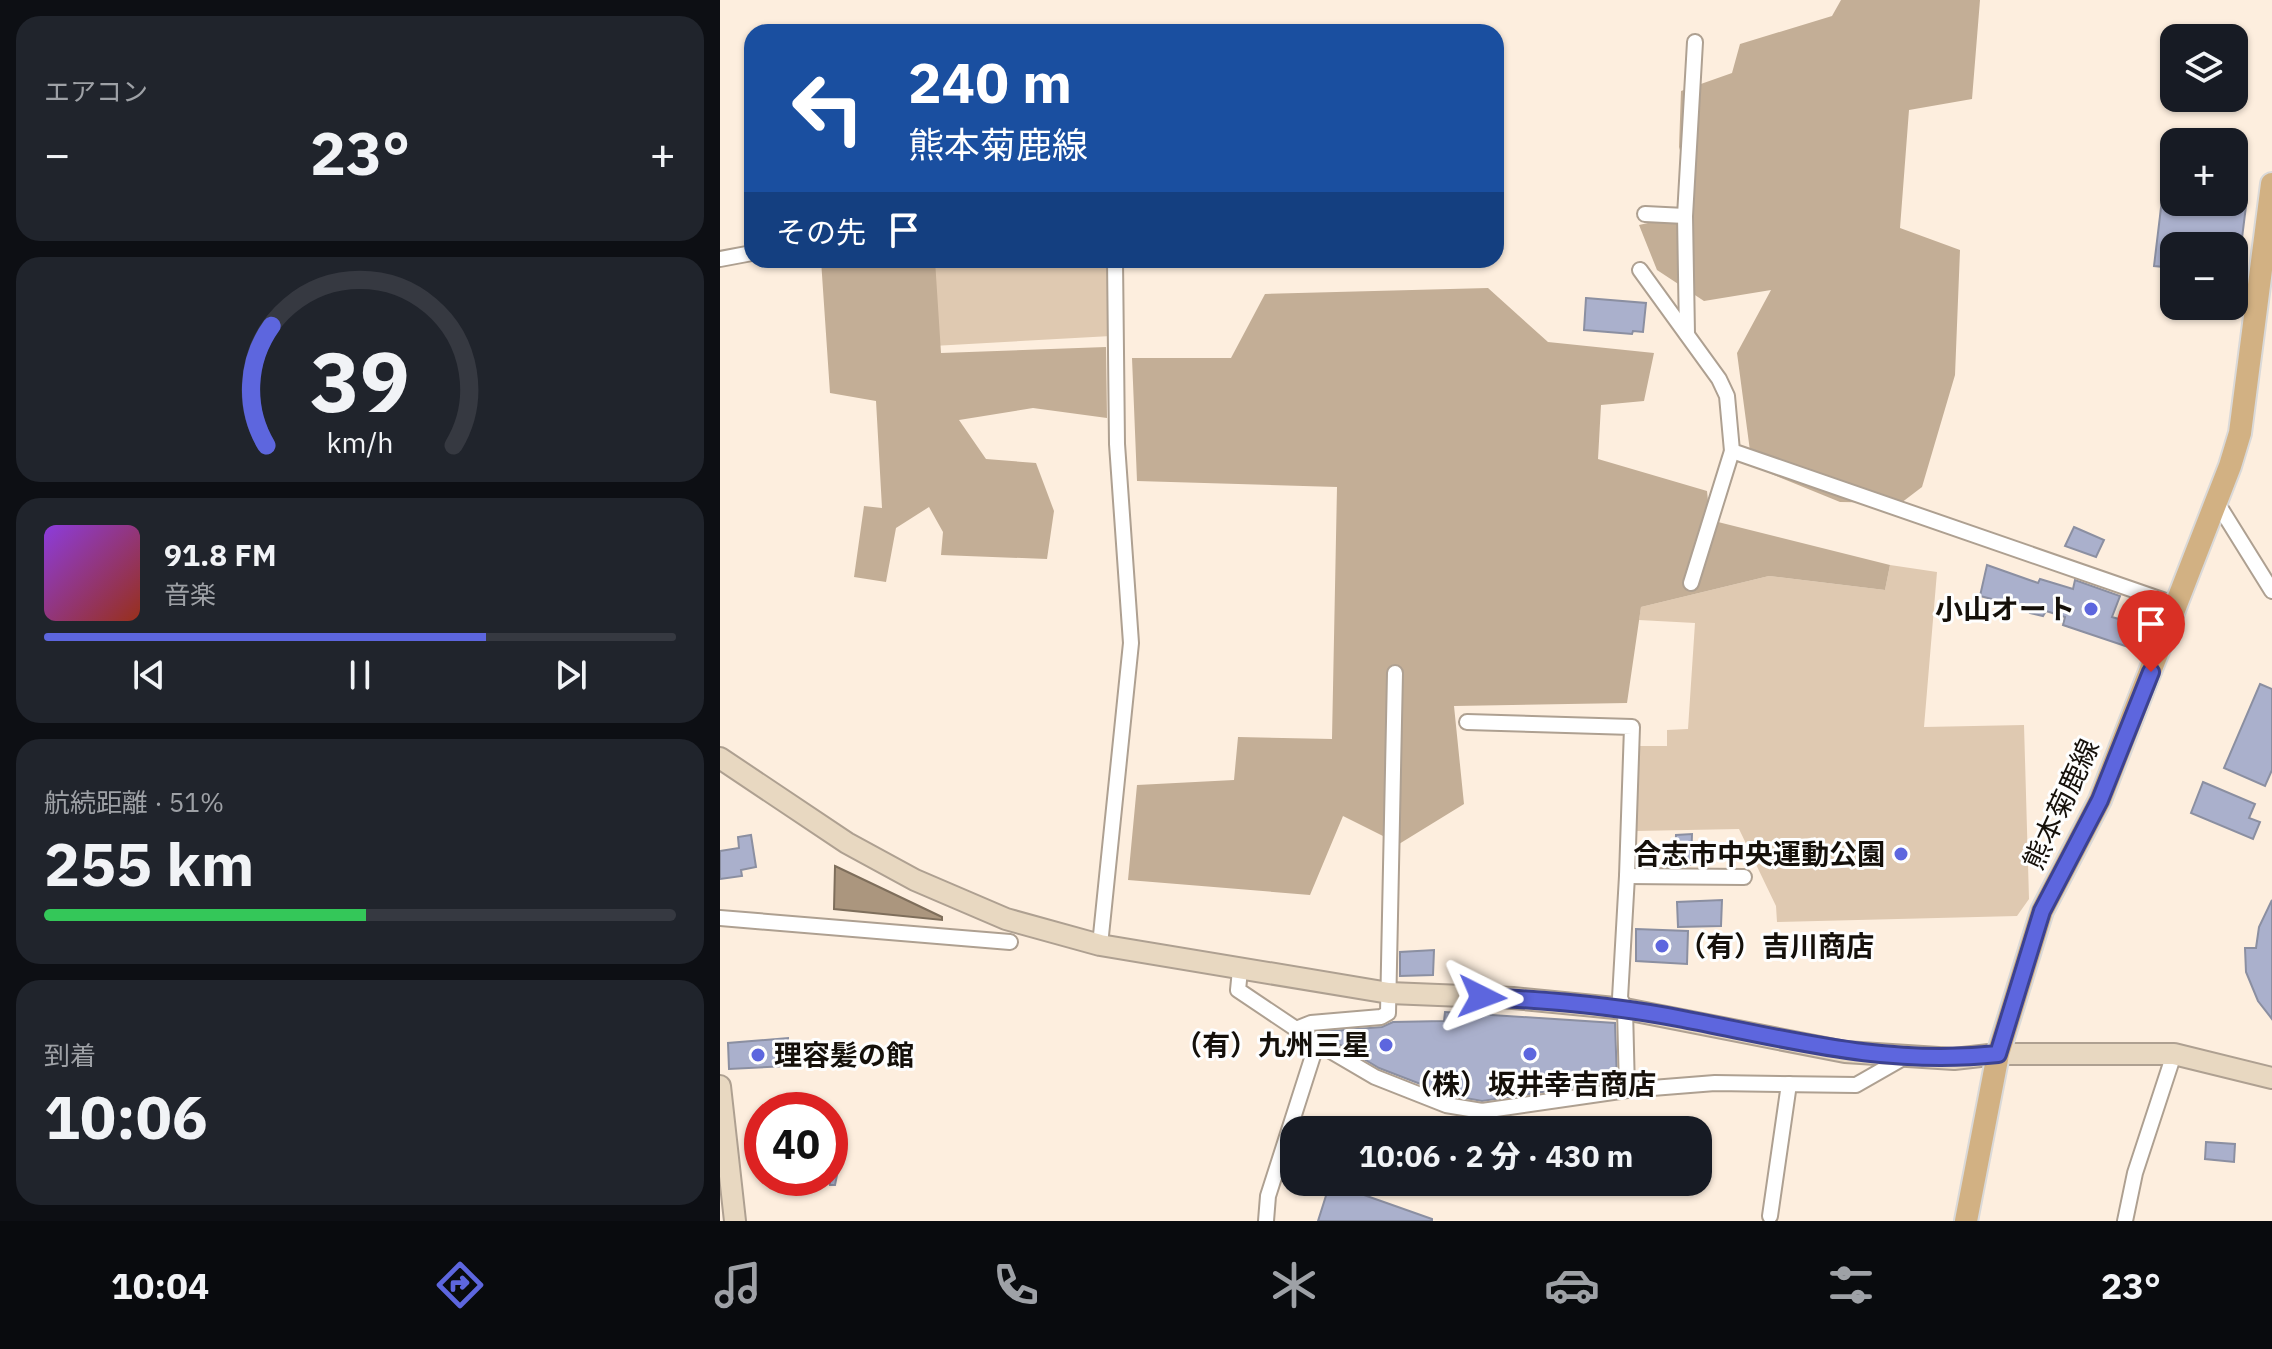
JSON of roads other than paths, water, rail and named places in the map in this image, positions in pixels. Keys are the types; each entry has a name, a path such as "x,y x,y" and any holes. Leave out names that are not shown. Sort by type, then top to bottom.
{"main road":[{"name":"熊本菊鹿線","path":"1966,1221 1998,1054 2042,911 2100,800 2177,605 2240,433 2264,293 2272,184"}],"street":[{"path":"1687,334 1685,216 1695,42"},
{"path":"1645,214 1685,216"},
{"path":"720,259 744,254"},
{"path":"1100,945 1131,643 1117,444 1115,268"},
{"path":"1640,270 1719,379 1727,396 1732,451 1691,583"},
{"path":"1732,451 2177,605"},
{"path":"2216,501 2272,591"},
{"path":"1296,1029 1311,1023 1381,1017 1388,1013 1395,673"},
{"path":"1467,722 1632,727 1620,998 1625,1009 1627,1090"},
{"path":"720,758 847,843 915,880 1006,919 1100,945 1389,993 1513,998 1625,1009 1845,1052 1954,1059 1998,1054 2174,1054 2272,1078"},
{"path":"1627,876 1744,877"},
{"path":"720,918 1010,942"},
{"path":"1240,970 1238,990 1375,1077 1446,1105 1482,1111 1627,1090 1715,1083 1856,1085 1907,1056"},
{"path":"1266,1221 1268,1196 1317,1043"},
{"path":"2125,1221 2135,1173 2174,1054"},
{"path":"1770,1216 1789,1084"},
{"path":"720,1086 724,1163 735,1221"}],"place":[{"name":"小山オート","path":"2091,609"},
{"name":"合志市中央運動公園","path":"1901,854"},
{"name":"（有）吉川商店","path":"1662,946"},
{"name":"（有）九州三星","path":"1386,1045"},
{"name":"（株）坂井幸吉商店","path":"1530,1054"},
{"name":"理容髪の館","path":"758,1055"}]}
